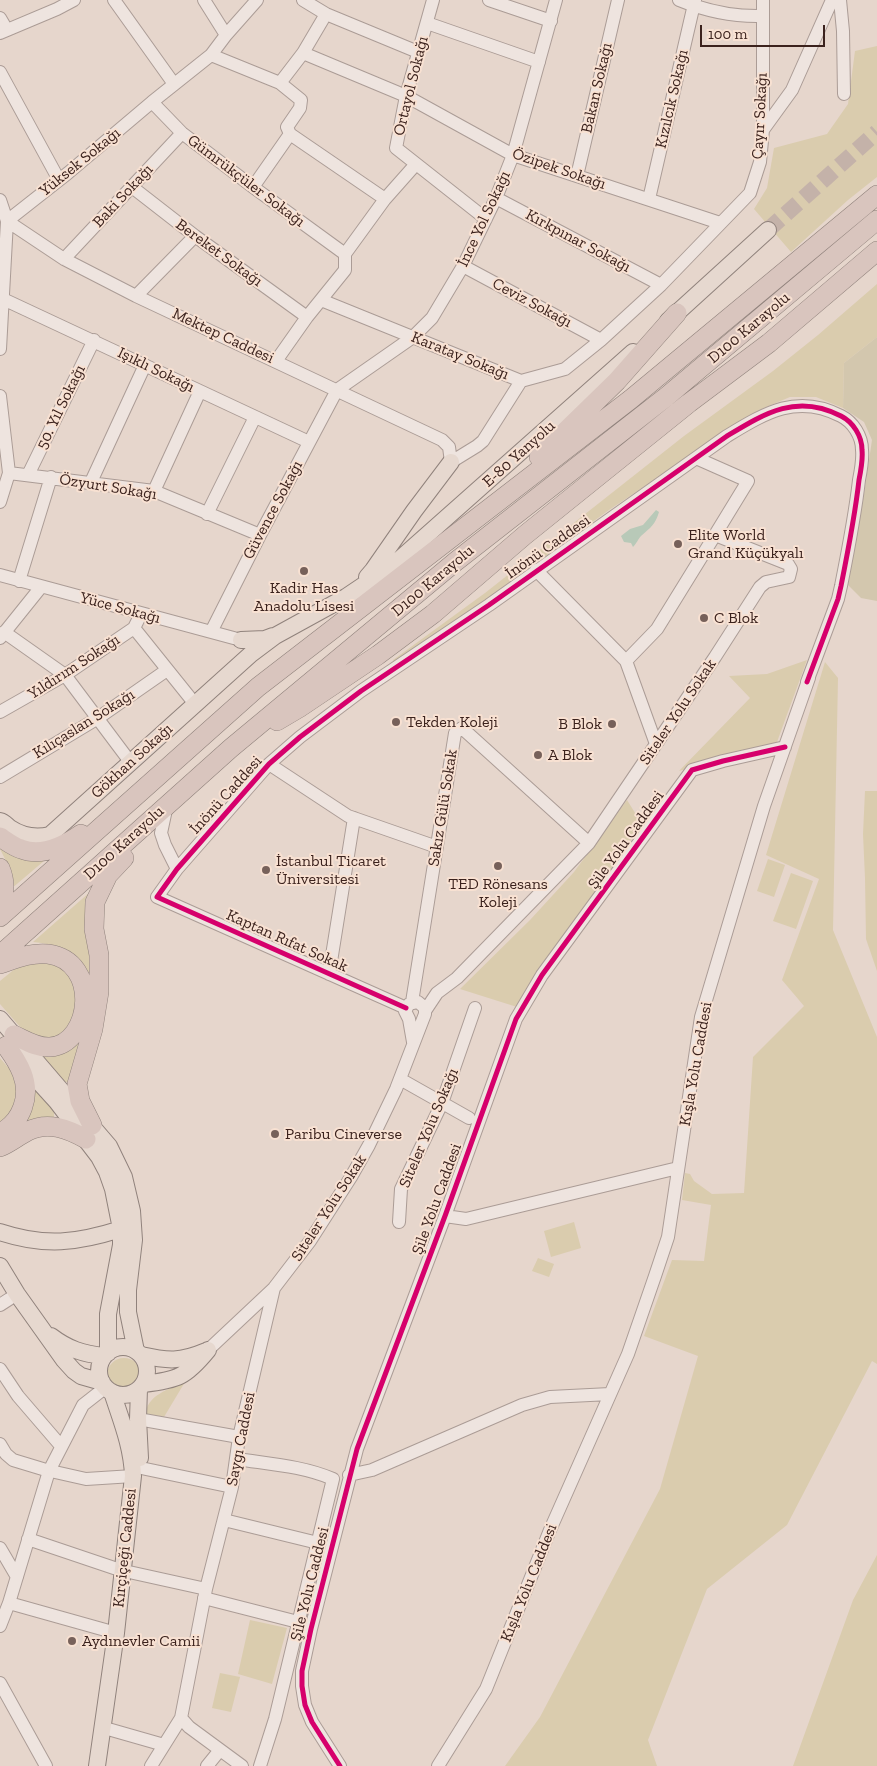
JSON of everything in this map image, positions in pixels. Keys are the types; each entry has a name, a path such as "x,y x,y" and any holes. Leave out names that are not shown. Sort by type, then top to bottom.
{"highway":[{"name":"D100 Karayolu","path":"0,917 258,687 631,399 877,195"},
{"name":"D100 Karayolu","path":"0,955 231,748 455,562 666,397 877,220"},
{"path":"666,397 795,310 877,250"},
{"path":"231,748 300,708 434,614 540,523 689,403 769,343 877,250"},
{"path":"479,516 617,381 677,313"},
{"path":"1,823 21,849 40,852 59,847 77,837 162,773"},
{"path":"0,1147 12,1142 28,1131 40,1127 52,1126 89,1132 77,1084 93,1029 99,992 99,955 94,929 95,902 108,875 154,827 168,805"},
{"path":"0,868 4,876 4,894 0,902"},
{"path":"0,964 33,954 46,953 67,960 76,969 83,984 84,996 81,1019 77,1031 62,1044 42,1047 7,1040"},
{"path":"0,1133 11,1127 17,1119 23,1106 24,1095 22,1074 7,1040"}],"main road":[{"name":"E-80 Yanyolu","path":"251,654 275,636 351,593 392,566 768,230"},
{"path":"351,593 373,570 451,462"},
{"path":"398,534 400,541 406,543 441,524"},
{"path":"241,640 265,639 275,636"},
{"path":"241,640 248,646 251,654"},
{"name":"Gökhan Sokağı","path":"1,823 32,837 40,838 50,835 251,654"},
{"path":"0,1018 7,1040 44,1088 89,1132 109,1146 124,1177 132,1211 134,1240 128,1290 128,1312 138,1353 146,1366 147,1373 141,1386"},
{"path":"89,1132 107,1172 117,1203 121,1229 121,1245 108,1314 106,1355"},
{"path":"4,1237 53,1243 76,1240 121,1229"},
{"path":"0,1266 17,1294 74,1372 122,1395 129,1394 141,1386 167,1382 182,1376 196,1365 208,1350"},
{"path":"44,1330 60,1343 76,1351 86,1355 106,1355"},
{"path":"106,1387 99,1372 100,1364 106,1355 116,1348 124,1347 164,1360 178,1360 208,1350"},
{"name":"Kırçiçeği Caddesi","path":"105,1766 137,1472 141,1386"},
{"name":"Kırçiçeği Caddesi","path":"106,1387 129,1443 137,1472"},
{"name":"Kırçiçeği Caddesi","path":"97,1766 126,1571"}],"street":[{"path":"0,18 4,31 74,0"},
{"path":"114,0 174,84"},
{"path":"204,0 226,35"},
{"name":"Yüksek Sokağı","path":"7,221 60,180 211,55 226,35 258,0"},
{"path":"303,0 326,14 418,52"},
{"name":"Ortayol Sokağı","path":"433,0 406,96 396,148 486,218"},
{"path":"489,0 551,21"},
{"name":"İnce Yol Sokağı","path":"337,390 413,337 432,318 463,266 496,198 513,155 556,0"},
{"name":"Bakan Sokağı","path":"577,176 618,0"},
{"path":"679,0 694,3 721,13 763,16"},
{"name":"Çayır Sokağı","path":"661,285 750,193 760,162 763,130 763,0"},
{"path":"763,130 792,90 832,0"},
{"path":"840,0 843,31 844,94"},
{"name":"Kızılcık Sokağı","path":"649,199 694,3"},
{"path":"280,83 303,53 326,14"},
{"path":"427,23 539,62"},
{"name":"Özipek Sokağı","path":"303,53 406,96 513,155 720,223"},
{"path":"211,55 280,83 301,100 300,108 287,127 290,134 385,199"},
{"path":"0,72 60,180"},
{"name":"Gümrükçüler Sokağı","path":"152,102 182,133 253,188 345,254"},
{"name":"Baki Sokağı","path":"64,259 182,133"},
{"path":"253,188 290,134"},
{"path":"276,362 307,317 345,270 345,254 385,199 416,164"},
{"name":"Bereket Sokağı","path":"132,187 195,236 307,317"},
{"name":"Kırkpınar Sokağı","path":"496,198 661,285"},
{"path":"0,200 7,221 0,349"},
{"name":"Mektep Caddesi","path":"7,221 64,259 136,296 442,440 449,447 451,462"},
{"path":"136,296 195,236"},
{"name":"Ceviz Sokağı","path":"463,266 601,340"},
{"name":"Karatay Sokağı","path":"321,300 521,381 566,369 661,285"},
{"name":"Işıklı Sokağı","path":"2,299 94,340 309,442"},
{"name":"50. Yıl Sokağı","path":"28,475 94,340"},
{"path":"91,482 145,365"},
{"path":"451,462 483,441 521,381"},
{"name":"Güvence Sokağı","path":"211,632 337,390"},
{"path":"154,491 200,391"},
{"path":"0,396 2,441 9,473 0,502"},
{"name":"İnönü Caddesi","path":"157,897 176,869 269,764 300,737 361,691 489,605 727,436 757,418 795,405 808,405 826,409 845,418 856,429 862,449 858,494 838,599"},
{"path":"207,514 255,416"},
{"path":"626,661 657,629 748,481 696,458"},
{"name":"Özyurt Sokağı","path":"9,473 154,491 260,536"},
{"path":"19,581 51,478"},
{"name":"Siteler Yolu Sokak","path":"208,1350 274,1288 310,1240 351,1177 369,1145 400,1079 424,1014 437,993 457,978 589,843 760,587 766,582 788,577 792,569 788,564 716,535"},
{"path":"536,570 626,661 656,744"},
{"name":"Yüce Sokağı","path":"0,575 241,640"},
{"path":"40,587 2,635 65,675 132,763"},
{"name":"Kışla Yolu Caddesi","path":"438,1766 486,1689 550,1530 628,1354 668,1237 701,1016 764,806 838,599"},
{"name":"Yıldırım Sokağı","path":"0,712 65,675 134,628 141,614"},
{"path":"134,628 195,704"},
{"name":"Kılıçaslan Sokağı","path":"0,777 98,718 167,670"},
{"name":"Sakız Gülü Sokak","path":"413,1042 409,1010 455,733 462,728 589,843"},
{"name":"Şile Yolu Caddesi","path":"340,1766 312,1722 305,1705 302,1671 349,1475 360,1440 445,1216 516,1020 542,975 692,770 785,747"},
{"path":"269,764 354,818 437,847"},
{"path":"168,805 161,833 176,869"},
{"path":"329,974 354,818"},
{"name":"Kaptan Rıfat Sokak","path":"157,897 409,1010 421,1003 424,1014"},
{"name":"Siteler Yolu Sokağı","path":"399,1222 401,1189 442,1103 475,1008"},
{"path":"409,1010 415,1021 424,1014"},
{"path":"400,1079 469,1118"},
{"path":"445,1216 466,1219 678,1168"},
{"name":"Saygı Caddesi","path":"151,1766 180,1718 205,1594 232,1487 239,1437 274,1288"},
{"path":"0,1305 17,1294"},
{"path":"0,1369 18,1396 61,1446"},
{"path":"0,1626 9,1603 49,1471 83,1405 106,1387"},
{"path":"349,1475 372,1470 522,1405 550,1397 610,1394"},
{"path":"138,1419 239,1437"},
{"path":"2,1452 13,1460 49,1471 86,1479 137,1472 232,1487"},
{"path":"237,1459 296,1468 319,1473 333,1479 275,1719 260,1766"},
{"path":"224,1520 318,1543"},
{"path":"28,1539 126,1571 298,1622"},
{"path":"0,1548 17,1577"},
{"path":"9,1603 116,1634"},
{"path":"0,1683 46,1766"},
{"path":"180,1718 236,1764"},
{"path":"108,1729 164,1745"},
{"path":"207,1766 220,1750"}],"shaded area":[{"path":"877,46 877,177 848,200 791,252 754,209 767,188 774,148 827,134 848,104 855,51"},
{"path":"877,284 877,337 844,363 843,408 816,397 790,397 759,410 609,510 395,666 393,660 485,593 684,436 773,371"},
{"path":"877,337 877,601 861,598 845,582 864,494 872,440 864,422 843,408 844,363"},
{"path":"656,510 659,512 654,523 633,547 631,543 624,542 621,536 630,529 643,525"},
{"path":"807,660 777,742 679,771 750,698 729,676 767,674"},
{"path":"825,662 838,678 833,930 877,1037 877,1364 872,1361 787,1525 707,1589 648,1740 657,1766 505,1766 540,1717 660,1489 698,1356 644,1336 672,1260 704,1261 711,1205 682,1200 685,1173 690,1174 694,1181 712,1194 744,1193 753,1057 804,1006 782,980 819,879 766,855"},
{"path":"865,791 877,791 877,971 866,939 863,834"},
{"path":"627,800 642,824 517,1007 460,989 530,920 574,872"},
{"path":"0,841 51,855 11,889 7,863 0,849"},
{"path":"768,859 785,865 774,897 757,891"},
{"path":"791,873 813,881 796,929 773,921"},
{"path":"90,892 94,986 82,966 71,953 56,946 33,942"},
{"path":"43,959 72,974 78,1011 61,1037 40,1038 21,1028 0,1004 0,981 22,963"},
{"path":"83,1031 72,1082 65,1082 37,1052"},
{"path":"0,1058 12,1072 17,1084 15,1110 0,1125"},
{"path":"36,1091 54,1111 54,1117 38,1120 25,1127 30,1092"},
{"path":"574,1222 581,1248 551,1257 544,1231"},
{"path":"538,1258 554,1264 549,1277 532,1271"},
{"path":"124,1358 136,1363 141,1375 136,1387 124,1392 112,1387 107,1375 112,1363"},
{"path":"185,1382 164,1417 145,1415 150,1402 154,1398 166,1390"},
{"path":"877,1555 877,1766 793,1766 853,1600"},
{"path":"250,1620 287,1628 272,1684 238,1674"},
{"path":"220,1673 240,1677 231,1712 212,1708"}],"tunnel":[{"path":"768,230 877,132"}],"cycle path":[{"path":"406,1008 157,897 177,869 269,764 300,737 361,691 489,605 727,436 768,414 796,406 825,409 841,416 853,426 859,435 862,445 862,465 838,599 807,682"},
{"path":"340,1766 312,1722 305,1705 302,1671 311,1629 357,1449 445,1216 516,1019 542,975 692,770 785,747"}],"place":[{"name":"Elite World Grand Küçükyalı","path":"678,544"},
{"name":"Kadir Has Anadolu Lisesi","path":"304,571"},
{"name":"C Blok","path":"704,618"},
{"name":"Tekden Koleji","path":"396,722"},
{"name":"B Blok","path":"612,724"},
{"name":"A Blok","path":"538,755"},
{"name":"TED Rönesans Koleji","path":"498,866"},
{"name":"İstanbul Ticaret Üniversitesi","path":"266,870"},
{"name":"Paribu Cineverse","path":"275,1134"},
{"name":"Aydınevler Camii","path":"72,1641"}]}
